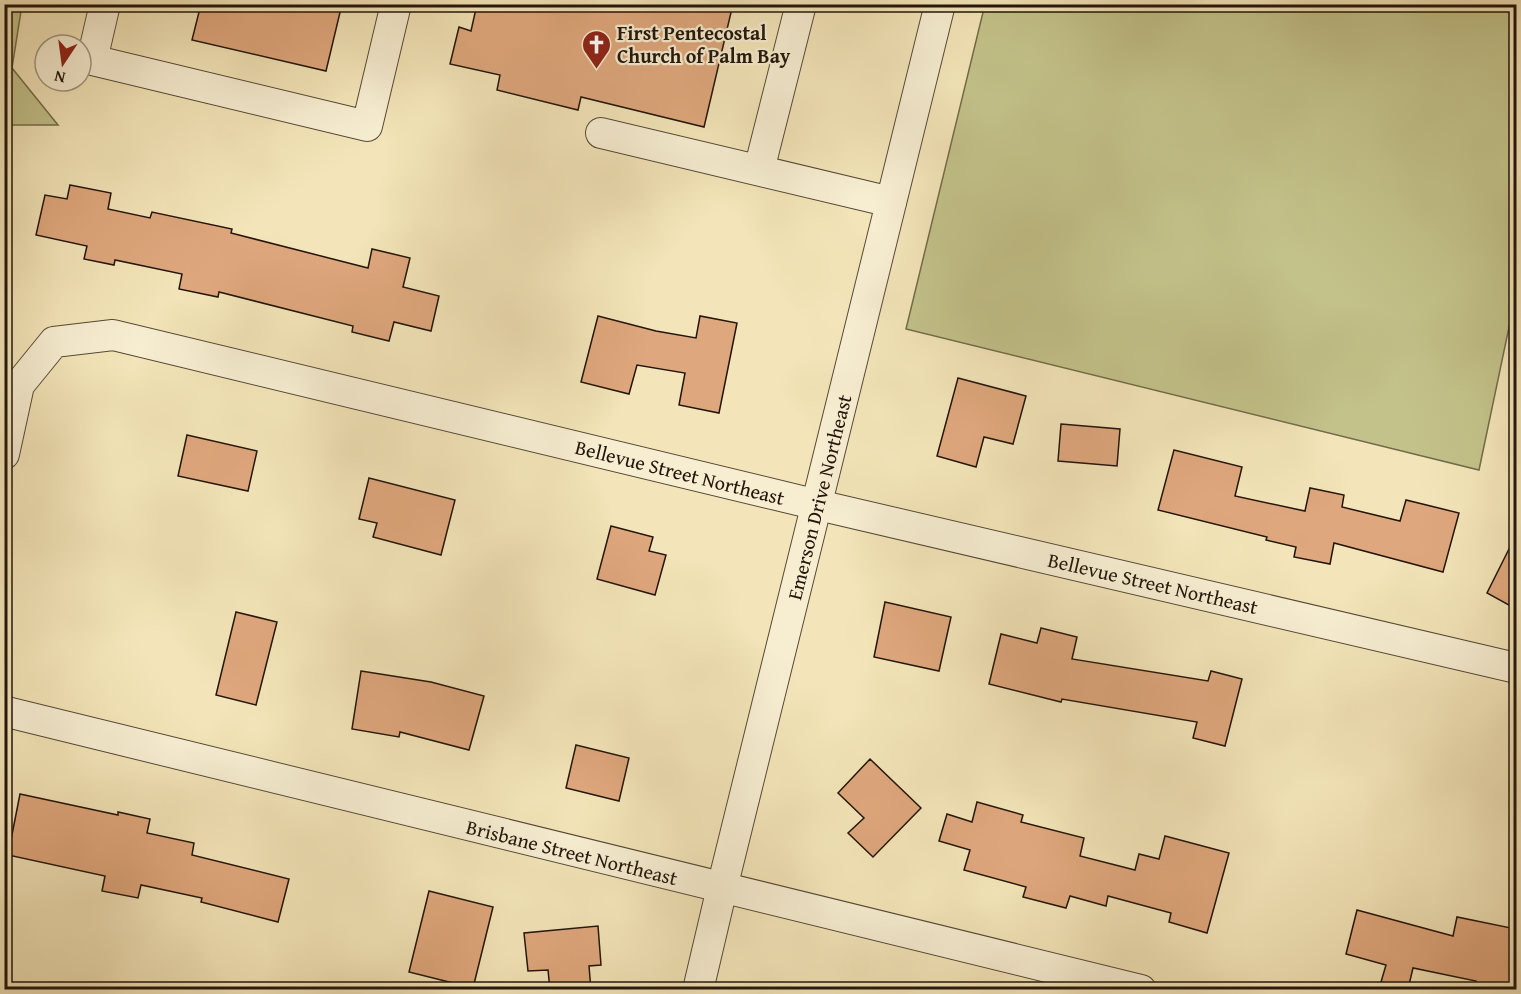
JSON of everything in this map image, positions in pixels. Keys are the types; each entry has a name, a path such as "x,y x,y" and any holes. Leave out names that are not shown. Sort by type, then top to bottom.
{"street":[{"path":"105,4 92,60 367,126 396,4"},
{"path":"759,170 801,4"},
{"name":"Emerson Drive Northeast","path":"698,990 940,4"},
{"path":"601,133 891,202"},
{"name":"Bellevue Street Northeast","path":"4,454 19,385 54,342 113,335 818,505 1516,668"},
{"name":"Brisbane Street Northeast","path":"4,710 1141,990"}],"shaded area":[{"path":"5,4 22,5 12,68 58,125 5,125"},
{"path":"985,4 1516,5 1516,294 1479,470 906,329"}],"building":[{"path":"201,4 342,4 326,71 192,40"},
{"name":"First Pentecostal Church of Palm Bay","path":"477,4 733,4 704,127 581,97 578,110 497,90 500,75 450,64 459,27 471,31"},
{"path":"70,185 111,193 108,209 150,218 152,212 232,229 231,233 368,268 372,249 410,258 403,287 439,296 431,331 394,322 389,341 352,332 353,326 219,292 218,297 179,289 182,274 115,260 114,265 84,259 87,246 36,235 45,195 67,199"},
{"path":"598,316 656,331 696,338 700,316 737,323 719,413 679,405 685,373 637,365 629,394 581,382"},
{"path":"958,378 1026,396 1013,444 984,437 976,467 937,456"},
{"path":"1061,424 1120,429 1117,466 1058,461"},
{"path":"187,435 257,451 248,491 178,476"},
{"path":"1174,450 1242,467 1235,496 1305,511 1310,488 1344,495 1342,507 1400,521 1406,500 1459,513 1443,572 1334,543 1330,564 1294,557 1296,547 1266,540 1267,537 1158,510"},
{"path":"369,478 455,500 441,555 373,537 377,523 359,519"},
{"path":"611,526 653,537 649,551 666,555 655,595 597,579"},
{"path":"1516,535 1516,609 1487,593"},
{"path":"885,602 951,617 939,671 874,657"},
{"path":"236,612 277,622 256,705 216,695"},
{"path":"1041,628 1077,637 1072,659 1208,681 1211,671 1242,679 1225,746 1193,738 1197,722 1062,699 1061,702 989,684 1001,634 1037,643"},
{"path":"361,671 431,682 484,696 469,750 400,732 399,737 352,729"},
{"path":"576,745 629,758 619,801 566,788"},
{"path":"870,759 921,808 873,857 848,833 864,818 838,793"},
{"path":"20,794 118,815 118,812 150,819 147,833 194,843 192,855 289,879 278,922 201,902 202,898 141,885 138,898 102,891 105,876 8,855"},
{"path":"977,802 1023,815 1021,822 1084,838 1080,856 1135,870 1139,854 1159,859 1165,836 1229,853 1207,933 1169,922 1171,913 1108,896 1106,906 1070,896 1066,908 1023,897 1026,887 964,870 970,850 939,841 947,814 972,822"},
{"path":"429,891 493,907 473,988 409,972"},
{"path":"1357,910 1453,936 1457,917 1516,929 1516,957 1510,990 1474,990 1476,981 1413,968 1408,989 1381,982 1386,965 1346,954"},
{"path":"598,926 601,965 589,966 591,990 550,990 548,970 528,971 524,933"}],"place":[{"name":"First Pentecostal Church of Palm Bay","path":"596,70"}]}
